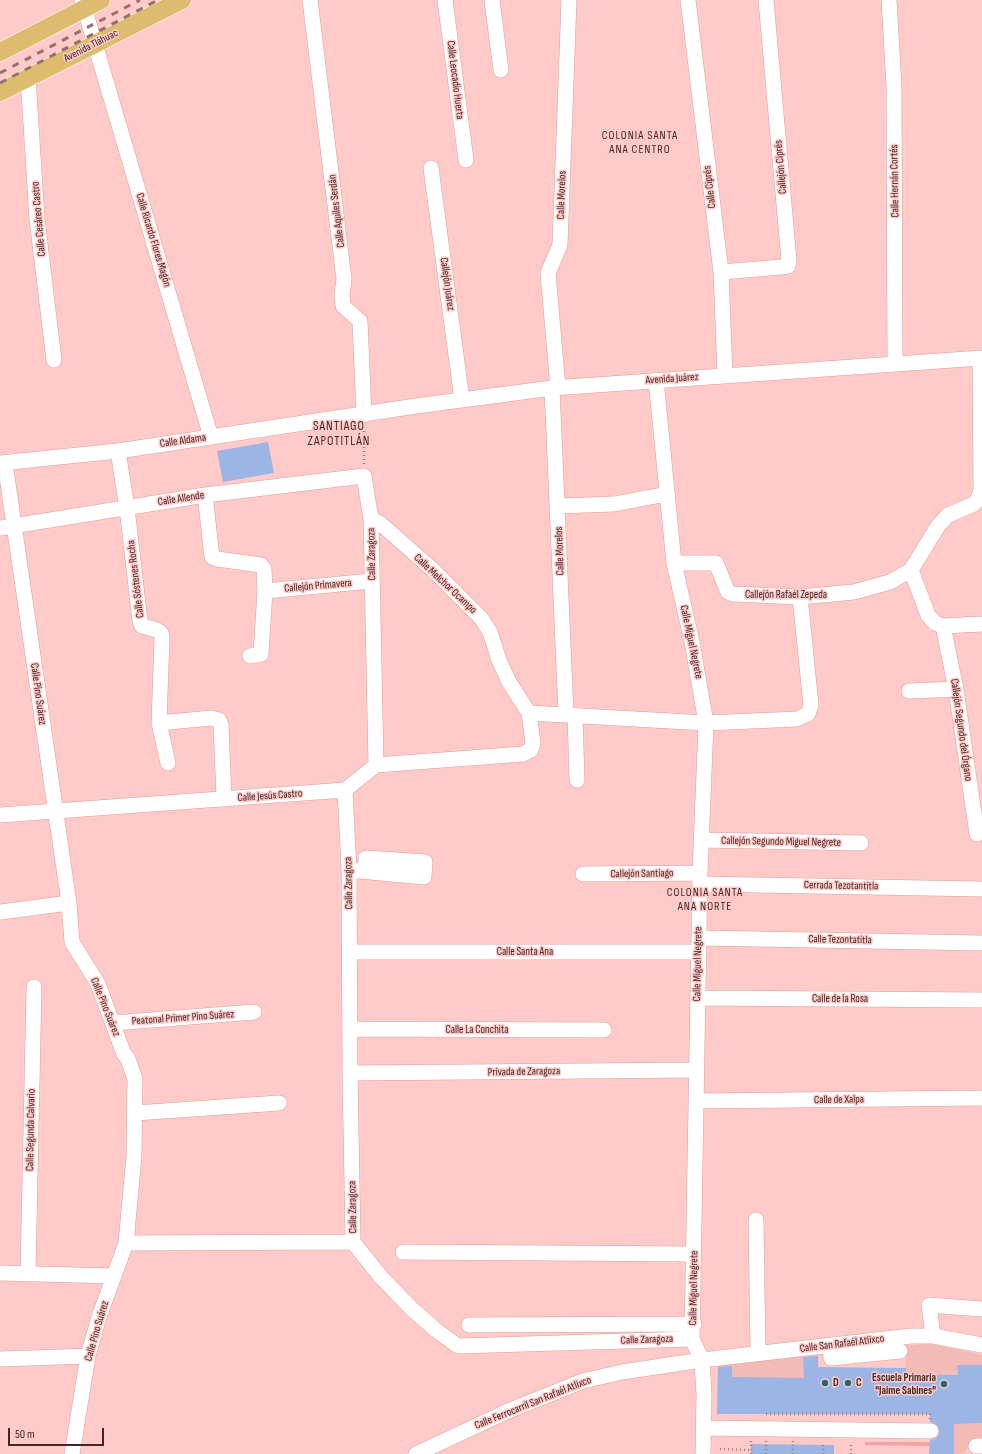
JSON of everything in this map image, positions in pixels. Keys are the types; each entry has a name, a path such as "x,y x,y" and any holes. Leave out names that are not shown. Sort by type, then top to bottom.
{"main road":[{"path":"0,52 84,4 101,0"},
{"name":"Avenida Tláhuac","path":"0,92 182,0"}],"street":[{"name":"Calle Aquiles Serdán","path":"310,0 344,279 342,294 343,306 360,321 364,415"},
{"name":"Calle Leocadio Huerta","path":"445,0 466,160"},
{"path":"492,0 501,70"},
{"name":"Calle Morelos","path":"569,0 560,245 548,273 555,388 558,506 571,715 577,780"},
{"name":"Calle Ciprés","path":"688,0 721,272 725,375"},
{"name":"Callejón Ciprés","path":"721,272 782,267 788,266 789,261 766,0"},
{"name":"Calle Hernán Cortés","path":"889,0 894,86 895,363"},
{"name":"Calle Ricardo Flores Magón","path":"84,4 211,437"},
{"name":"Calle Cesáreo Castro","path":"28,77 37,219 54,360"},
{"name":"Callejón Juárez","path":"431,168 462,400"},
{"name":"Avenida Juárez","path":"364,415 555,388 981,358"},
{"name":"Callejón Rafaél Zepeda","path":"674,563 716,563 728,592 733,594 800,597 854,592 890,582 911,570 938,526 948,515 974,504 979,495 981,358"},
{"name":"Calle Miguel Negrete","path":"656,380 674,563 692,642 706,723 700,878 693,1332 702,1360 704,1428 703,1454"},
{"name":"Calle Aldama","path":"3,463 118,451 364,415"},
{"name":"Calle Sóstenes Rocha","path":"118,451 127,508 140,621 142,626 157,630 161,633 162,638 159,723"},
{"name":"Calle Pino Suárez","path":"3,463 7,528 69,903 72,942 98,984 135,1079 134,1156 126,1243 88,1356 72,1454"},
{"name":"Calle Allende","path":"7,528 205,495 364,476"},
{"name":"Calle Zaragoza","path":"364,476 371,519 376,765"},
{"path":"558,506 614,504 667,494"},
{"path":"205,495 212,557 217,559 261,564 264,569 265,591 262,654 250,656"},
{"name":"Calle Melchor Ocampo","path":"371,519 381,524 432,569 482,618 490,632 498,660 509,682 529,713 533,743 531,750 523,754 376,765"},
{"path":"911,570 928,615 935,623 943,626 982,624"},
{"name":"Callejón Primavera","path":"265,591 372,581"},
{"path":"529,713 706,723 797,720 808,714 811,706 800,597"},
{"name":"Callejón Segundo del Órgano","path":"943,626 956,689 977,834"},
{"path":"909,691 956,689"},
{"path":"168,763 159,723 211,718 218,720 221,725 224,799"},
{"path":"344,790 376,765"},
{"name":"Calle Zaragoza","path":"344,790 349,870 350,1073 354,1242 381,1277 413,1310 458,1346 693,1332"},
{"name":"Calle Jesús Castro","path":"0,815 344,790"},
{"name":"Callejón Segundo Miguel Negrete","path":"701,840 861,844"},
{"path":"349,870 365,871"},
{"name":"Callejón Santiago","path":"583,874 700,878"},
{"name":"Cerrada Tezotantitla","path":"700,878 982,889"},
{"path":"0,912 69,903"},
{"name":"Calle Tezontatitla","path":"699,945 982,943"},
{"name":"Calle Santa Ana","path":"350,952 699,945"},
{"name":"Calle Segunda Calvario","path":"28,1272 34,987"},
{"name":"Calle de la Rosa","path":"698,998 982,1000"},
{"name":"Peatonal Primer Pino Suárez","path":"112,1023 254,1012"},
{"name":"Calle La Conchita","path":"350,1029 604,1030"},
{"name":"Privada de Zaragoza","path":"350,1073 697,1070"},
{"name":"Calle de Xalpa","path":"697,1101 982,1098"},
{"path":"135,1113 279,1103"},
{"path":"756,1220 758,1354"},
{"path":"126,1243 354,1242"},
{"path":"403,1252 694,1254"},
{"path":"0,1272 114,1276"},
{"path":"933,1336 929,1305 982,1308"},
{"path":"469,1325 693,1332"},
{"name":"Calle San Rafaél Atlixco","path":"702,1360 911,1336 933,1336 982,1345"},
{"path":"830,1346 831,1358 900,1351"},
{"path":"0,1359 88,1356"},
{"name":"Calle Ferrocarril San Rafaél Atlixco","path":"416,1454 491,1418 583,1381 622,1372 702,1360"},
{"path":"704,1428 931,1431"}],"path":[{"path":"364,415 364,476"},
{"path":"758,1414 930,1414"},
{"path":"720,1449 751,1450"}],"shaded area":[{"name":"Escuela Primaria \"Jaime Sabines\"","path":"931,1343 982,1355 982,1437 971,1444 963,1454 930,1454 930,1400 905,1400 906,1346"},
{"path":"818,1355 819,1400 717,1400 718,1365"},
{"path":"865,1442 930,1442 930,1446 865,1445"}],"building":[{"path":"268,442 274,473 223,482 217,451"},
{"path":"818,1356 818,1367 906,1368 906,1374 958,1375 957,1365 982,1365 982,1423 954,1424 954,1454 929,1454 930,1440 936,1439 940,1432 936,1424 930,1422 930,1414 717,1414 718,1367 732,1366 732,1377 804,1378 803,1357"},
{"path":"751,1444 834,1445 834,1454 751,1454"}],"railway":[{"path":"0,73 140,0"},
{"path":"0,83 158,0"}],"place":[{"name":"D","path":"825,1383"},
{"name":"C","path":"848,1383"},
{"name":"Escuela Primaria \"Jaime Sabines\"","path":"944,1384"}],"district":[{"name":"COLONIA SANTA ANA CENTRO","path":"640,143"},
{"name":"SANTIAGO ZAPOTITLÁN","path":"339,434"},
{"name":"COLONIA SANTA ANA NORTE","path":"705,900"}]}
